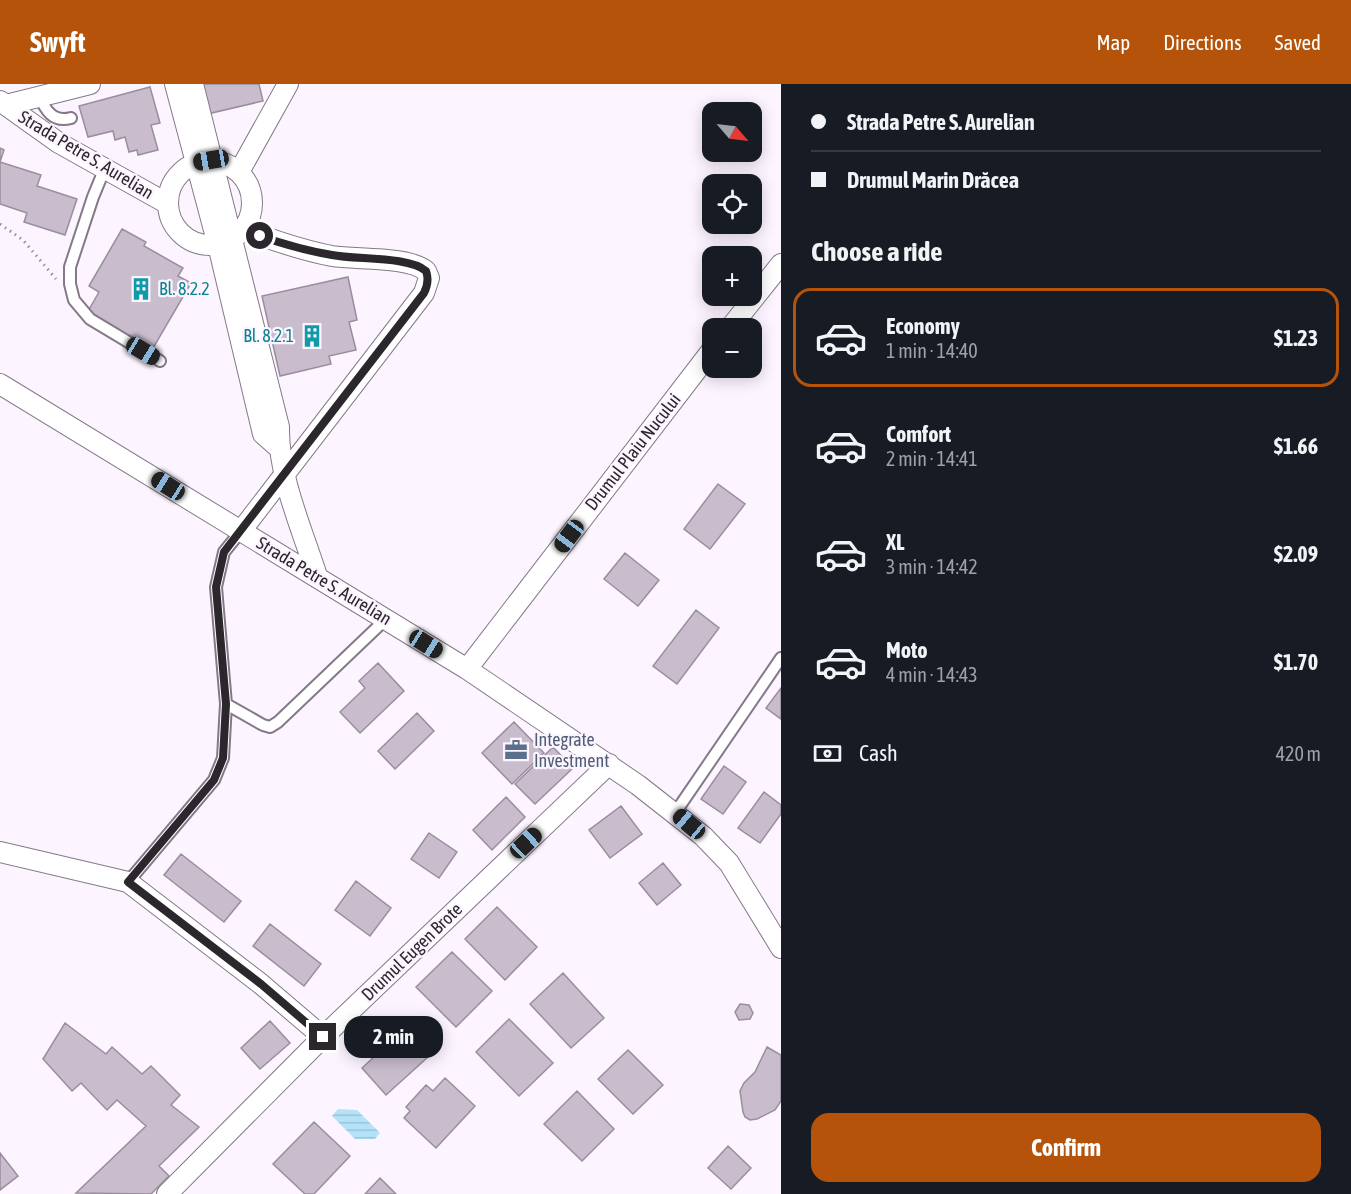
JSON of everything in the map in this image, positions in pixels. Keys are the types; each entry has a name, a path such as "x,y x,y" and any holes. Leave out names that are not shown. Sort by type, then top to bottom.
{"street":[{"name":"Strada Petre S. Aurelian","path":"3,103 90,84"},
{"path":"175,84 231,238 263,434 279,448 284,473 316,576"},
{"path":"193,84 203,161"},
{"path":"239,172 288,84"},
{"name":"Strada Petre S. Aurelian","path":"3,103 59,143 168,204"},
{"path":"231,238 250,216 252,200 248,184 239,172 226,163 203,161 181,172 171,187 168,204 171,218 178,231 189,240 203,245 231,238 277,242 332,255 414,263 426,271 429,278 424,293 241,531"},
{"path":"738,318 781,264"},
{"name":"Drumul Plaiu Nucului","path":"467,669 702,363"},
{"name":"Strada Petre S. Aurelian","path":"0,384 467,669 609,764 704,836 729,862 781,948"},
{"name":"Drumul Eugen Brote","path":"167,1194 323,1037 609,764"},
{"path":"0,852 128,882 261,984 323,1037"}],"lane":[{"path":"39,95 44,108 54,117 62,121 70,118"},
{"path":"105,168 70,267 70,284 74,300 90,319 160,361"},
{"path":"128,882 214,780 223,758 226,704 216,587 224,552 241,531"},
{"path":"226,704 270,727 386,619"},
{"path":"675,813 781,658"}],"path":[{"path":"0,224 23,240 74,300"}],"water":[{"path":"338,1109 357,1110 380,1133 375,1139 355,1139 332,1116"}],"building":[{"path":"196,84 259,84 263,101 203,115"},
{"path":"150,87 160,123 151,125 158,150 138,155 137,150 129,152 125,137 115,140 113,131 88,137 79,106"},
{"path":"0,148 4,150 0,162"},
{"path":"0,162 41,175 37,186 77,199 65,235 24,222 27,213 0,204"},
{"name":"Bl. 8.2.2","path":"122,229 146,242 144,246 183,268 178,276 191,283 152,350 87,313 99,292 89,286"},
{"name":"Bl. 8.2.1","path":"348,277 357,320 349,322 356,350 329,356 331,364 280,376 262,296"},
{"path":"718,484 745,504 710,549 684,529"},
{"path":"625,553 659,580 638,606 604,579"},
{"path":"696,610 719,628 677,684 653,666"},
{"path":"378,663 404,691 360,733 340,712 365,688 359,681"},
{"path":"781,688 781,719 766,708"},
{"path":"417,713 434,731 395,769 378,751"},
{"path":"514,722 544,753 512,784 482,753"},
{"path":"553,747 573,768 535,804 515,784"},
{"path":"724,766 746,782 723,814 701,799"},
{"path":"764,792 781,805 781,814 760,843 738,828"},
{"path":"506,797 525,817 492,850 473,830"},
{"path":"621,806 642,834 610,858 589,830"},
{"path":"429,833 457,852 439,878 411,859"},
{"path":"181,854 241,901 224,922 164,875"},
{"path":"663,863 681,885 657,905 639,883"},
{"path":"356,881 391,908 370,936 335,910"},
{"path":"497,907 537,947 505,980 465,939"},
{"path":"270,924 321,964 304,986 253,946"},
{"path":"452,952 492,991 456,1027 416,987"},
{"path":"563,973 604,1018 571,1048 530,1004"},
{"path":"740,1004 749,1005 753,1013 750,1019 739,1020 735,1012"},
{"path":"509,1019 553,1063 519,1096 476,1052"},
{"path":"270,1021 290,1043 260,1069 241,1048"},
{"path":"65,1023 106,1054 112,1047 142,1074 151,1066 180,1095 171,1105 199,1127 159,1166 169,1176 151,1194 76,1193 146,1126 117,1100 107,1110 81,1083 72,1091 43,1059"},
{"path":"403,1030 428,1057 386,1095 362,1068"},
{"path":"767,1047 781,1055 781,1101 775,1110 750,1120 743,1112 740,1091 744,1083 755,1072"},
{"path":"628,1050 663,1085 633,1114 598,1079"},
{"path":"445,1078 475,1106 436,1148 404,1118 410,1111 406,1107 426,1085 433,1091"},
{"path":"577,1091 614,1129 582,1161 544,1124"},
{"path":"314,1122 350,1156 314,1194 305,1194 273,1164"},
{"path":"728,1146 751,1168 731,1189 708,1168"},
{"path":"0,1153 18,1176 0,1190"},
{"path":"380,1178 396,1194 365,1194"}],"place":[{"name":"Bl. 8.2.2","path":"141,289"},
{"name":"Bl. 8.2.1","path":"312,336"},
{"name":"Integrate Investment","path":"516,750"}],"route":[{"path":"260,236 332,255 414,263 426,271 429,278 424,293 224,552 216,587 226,704 223,758 214,780 128,882 261,984 323,1037"}]}
